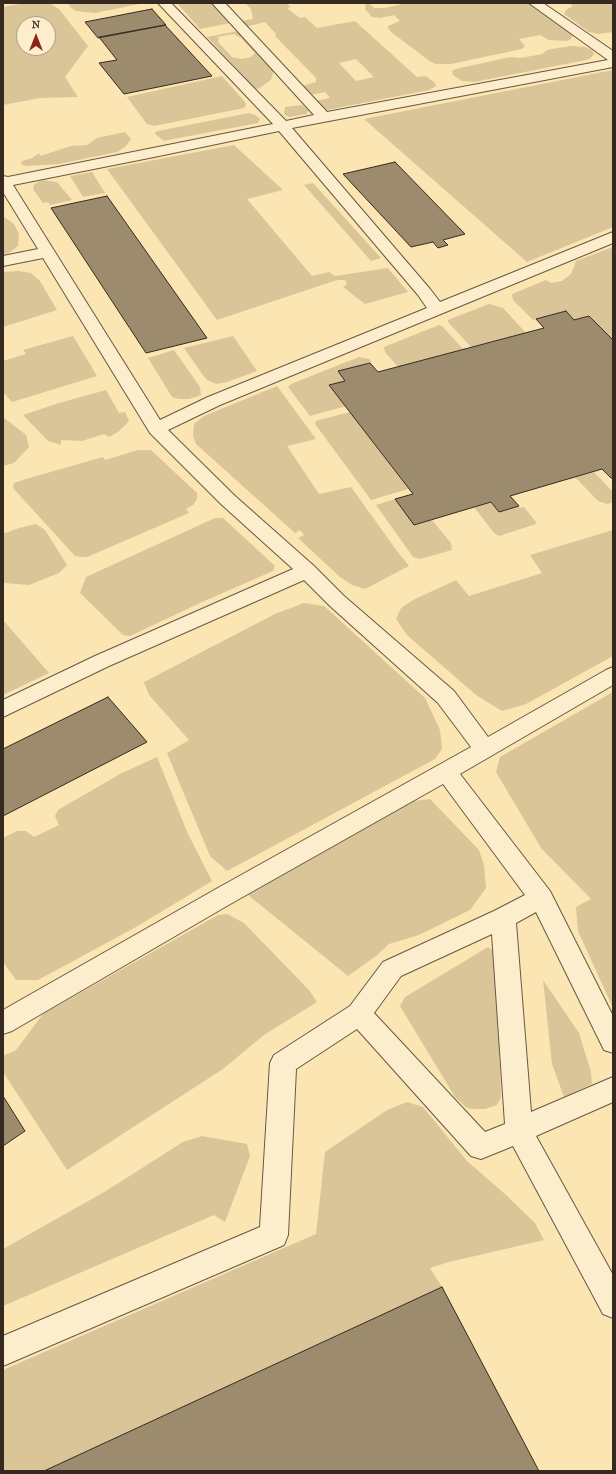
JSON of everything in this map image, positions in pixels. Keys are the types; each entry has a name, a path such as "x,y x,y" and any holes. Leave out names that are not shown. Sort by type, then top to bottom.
{"lane":[{"path":"164,3 282,125 424,292 436,309"},
{"path":"218,3 324,117"},
{"path":"535,3 613,58"},
{"path":"485,748 446,697 337,601 307,571 228,500 156,429 48,252 6,190 154,153 282,125 613,63"},
{"path":"156,429 214,401 613,237"},
{"path":"3,261 48,252"},
{"path":"3,709 102,661 307,571"},
{"path":"3,1023 224,896 446,772 613,675"},
{"path":"446,772 541,898 613,1042"},
{"path":"3,1351 274,1235 283,1064 359,1014 392,969 503,918 541,898"},
{"path":"503,918 519,1130 613,1304"},
{"path":"359,1014 481,1147 613,1089"}],"shaded area":[{"path":"25,3 49,3 59,9 88,46 65,77 78,97 40,98 3,105 3,7"},
{"path":"68,3 144,3 95,13 76,11 70,7"},
{"path":"177,3 212,3 231,23 200,29"},
{"path":"245,3 286,3 291,7 287,8 300,18 305,17 317,28 355,21 417,77 426,76 435,83 436,86 429,90 327,110 320,107 315,101 330,98 325,92 310,95 303,87 316,82 316,78 275,36 276,34 265,22 245,27 240,21 253,19 251,9","holes":["356,59 374,77 356,81 339,63"]},
{"path":"366,3 369,3 374,8 385,8 407,3 529,3 569,31 573,36 570,40 566,41 549,40 540,35 519,39 525,46 522,49 451,64 436,64 431,62 391,32 388,26 400,21 394,15 380,18 372,17 365,9"},
{"path":"570,3 613,3 613,32 598,34 589,32 564,14 566,10 573,6"},
{"path":"238,31 274,69 271,80 258,89 255,88 207,37","holes":["234,34 241,38 255,53 251,57 242,59 232,57 218,42 219,39 217,37"]},
{"path":"570,46 585,47 592,50 594,54 591,58 586,60 474,82 462,81 453,75 452,71 510,57 521,58 542,54 547,50"},
{"path":"613,70 613,227 527,262 364,119"},
{"path":"222,76 245,102 246,105 244,108 154,126 147,124 127,97"},
{"path":"302,105 308,110 307,114 289,117 284,114 285,107"},
{"path":"249,113 260,119 258,123 164,141 155,134 155,132 158,131"},
{"path":"125,132 131,139 126,146 117,152 59,164 26,166 21,164 22,161 32,158 39,153 40,156 71,146 87,145 97,138"},
{"path":"234,145 283,190 247,199 312,276 329,272 335,276 388,268 408,292 365,304 343,287 347,284 345,280 337,280 217,320 107,169"},
{"path":"92,172 105,193 83,197 70,176"},
{"path":"43,180 57,182 72,200 50,205 48,202 43,203 33,189 34,185"},
{"path":"313,183 381,258 371,261 304,185"},
{"path":"3,216 14,224 19,234 18,246 9,253 3,255"},
{"path":"613,247 613,340 589,316 574,320 566,311 533,320 513,300 512,294 546,280 551,283 562,281 571,274 576,261"},
{"path":"18,271 31,273 40,281 57,310 3,327 3,272"},
{"path":"489,304 503,308 526,333 471,347 448,322 448,320"},
{"path":"439,325 443,327 463,349 398,367 385,352 384,347"},
{"path":"73,336 97,376 12,402 3,392 3,361 26,354 23,350"},
{"path":"233,336 257,371 227,382 217,384 209,381 205,378 184,348"},
{"path":"174,350 200,387 201,395 189,399 172,397 148,358"},
{"path":"359,357 369,359 372,362 338,371 345,381 329,385 346,406 310,416 288,387 291,384"},
{"path":"277,386 316,439 287,446 319,494 351,487 409,566 365,589 352,585 340,577 298,538 304,535 300,530 295,533 196,444 193,435 194,424 204,416"},
{"path":"106,390 119,413 125,412 129,421 118,432 109,437 104,434 82,441 61,440 61,445 48,441 23,415 59,403"},
{"path":"350,412 408,489 371,500 315,424 316,421"},
{"path":"3,417 26,435 29,447 14,463 3,466"},
{"path":"138,450 151,450 197,493 197,499 193,505 186,509 189,513 87,557 75,556 13,488 14,483 26,479 103,457 105,460"},
{"path":"594,472 613,492 613,502 607,504 598,501 575,477"},
{"path":"395,499 414,525 432,520 451,543 452,550 420,559 413,557 376,505"},
{"path":"491,502 499,512 519,506 520,508 524,507 536,524 499,536 494,533 474,507"},
{"path":"215,518 223,518 275,566 273,571 130,636 123,635 80,593 86,577"},
{"path":"36,524 45,530 67,565 59,573 29,585 5,583 3,581 3,534"},
{"path":"613,530 613,656 526,704 502,711 476,695 407,635 396,619 401,608 413,600 456,580 469,596 542,573 530,555"},
{"path":"304,603 324,606 425,698 440,730 442,749 435,759 227,871 210,856 167,753 189,740 149,695 144,682 275,614"},
{"path":"3,620 49,673 3,695"},
{"path":"613,692 613,1008 578,931 576,907 591,899 541,848 496,772 500,757"},
{"path":"157,757 188,834 212,881 136,927 38,980 16,980 3,962 3,838 17,831 26,831 34,837 59,825 55,816 58,810 120,774"},
{"path":"430,799 479,850 484,865 486,888 470,910 419,935 389,944 376,956 348,976 248,895 375,822 392,809 414,801"},
{"path":"227,914 244,923 309,990 317,1002 264,1035 223,1069 67,1170 3,1072 3,1056 16,1050 43,1014 218,915"},
{"path":"488,947 496,953 501,1097 497,1105 485,1109 473,1109 467,1108 455,1097 400,1006 405,997"},
{"path":"543,980 579,1033 591,1072 592,1084 564,1097 552,1064"},
{"path":"407,1102 423,1107 467,1161 505,1194 535,1223 544,1240 449,1262 430,1268 442,1287 44,1471 3,1471 3,1370 316,1234 325,1152 387,1110"},
{"path":"202,1136 247,1144 250,1156 225,1222 214,1215 3,1306 3,1249 106,1191 183,1142"}],"building":[{"path":"152,9 166,25 98,38 85,22"},
{"path":"165,25 212,76 124,94 99,63 117,60 99,37"},
{"path":"395,162 465,234 443,240 448,245 438,248 433,242 411,247 343,174"},
{"path":"107,196 207,338 146,353 51,208"},
{"path":"566,311 574,320 589,316 613,340 613,478 611,478 602,469 510,496 519,506 499,512 491,502 414,525 395,499 413,494 329,385 345,381 338,371 370,363 378,372 544,328 536,319"},
{"path":"108,697 147,742 3,816 3,749"},
{"path":"3,1096 25,1131 3,1146"},
{"path":"442,1287 539,1471 44,1471"}]}
